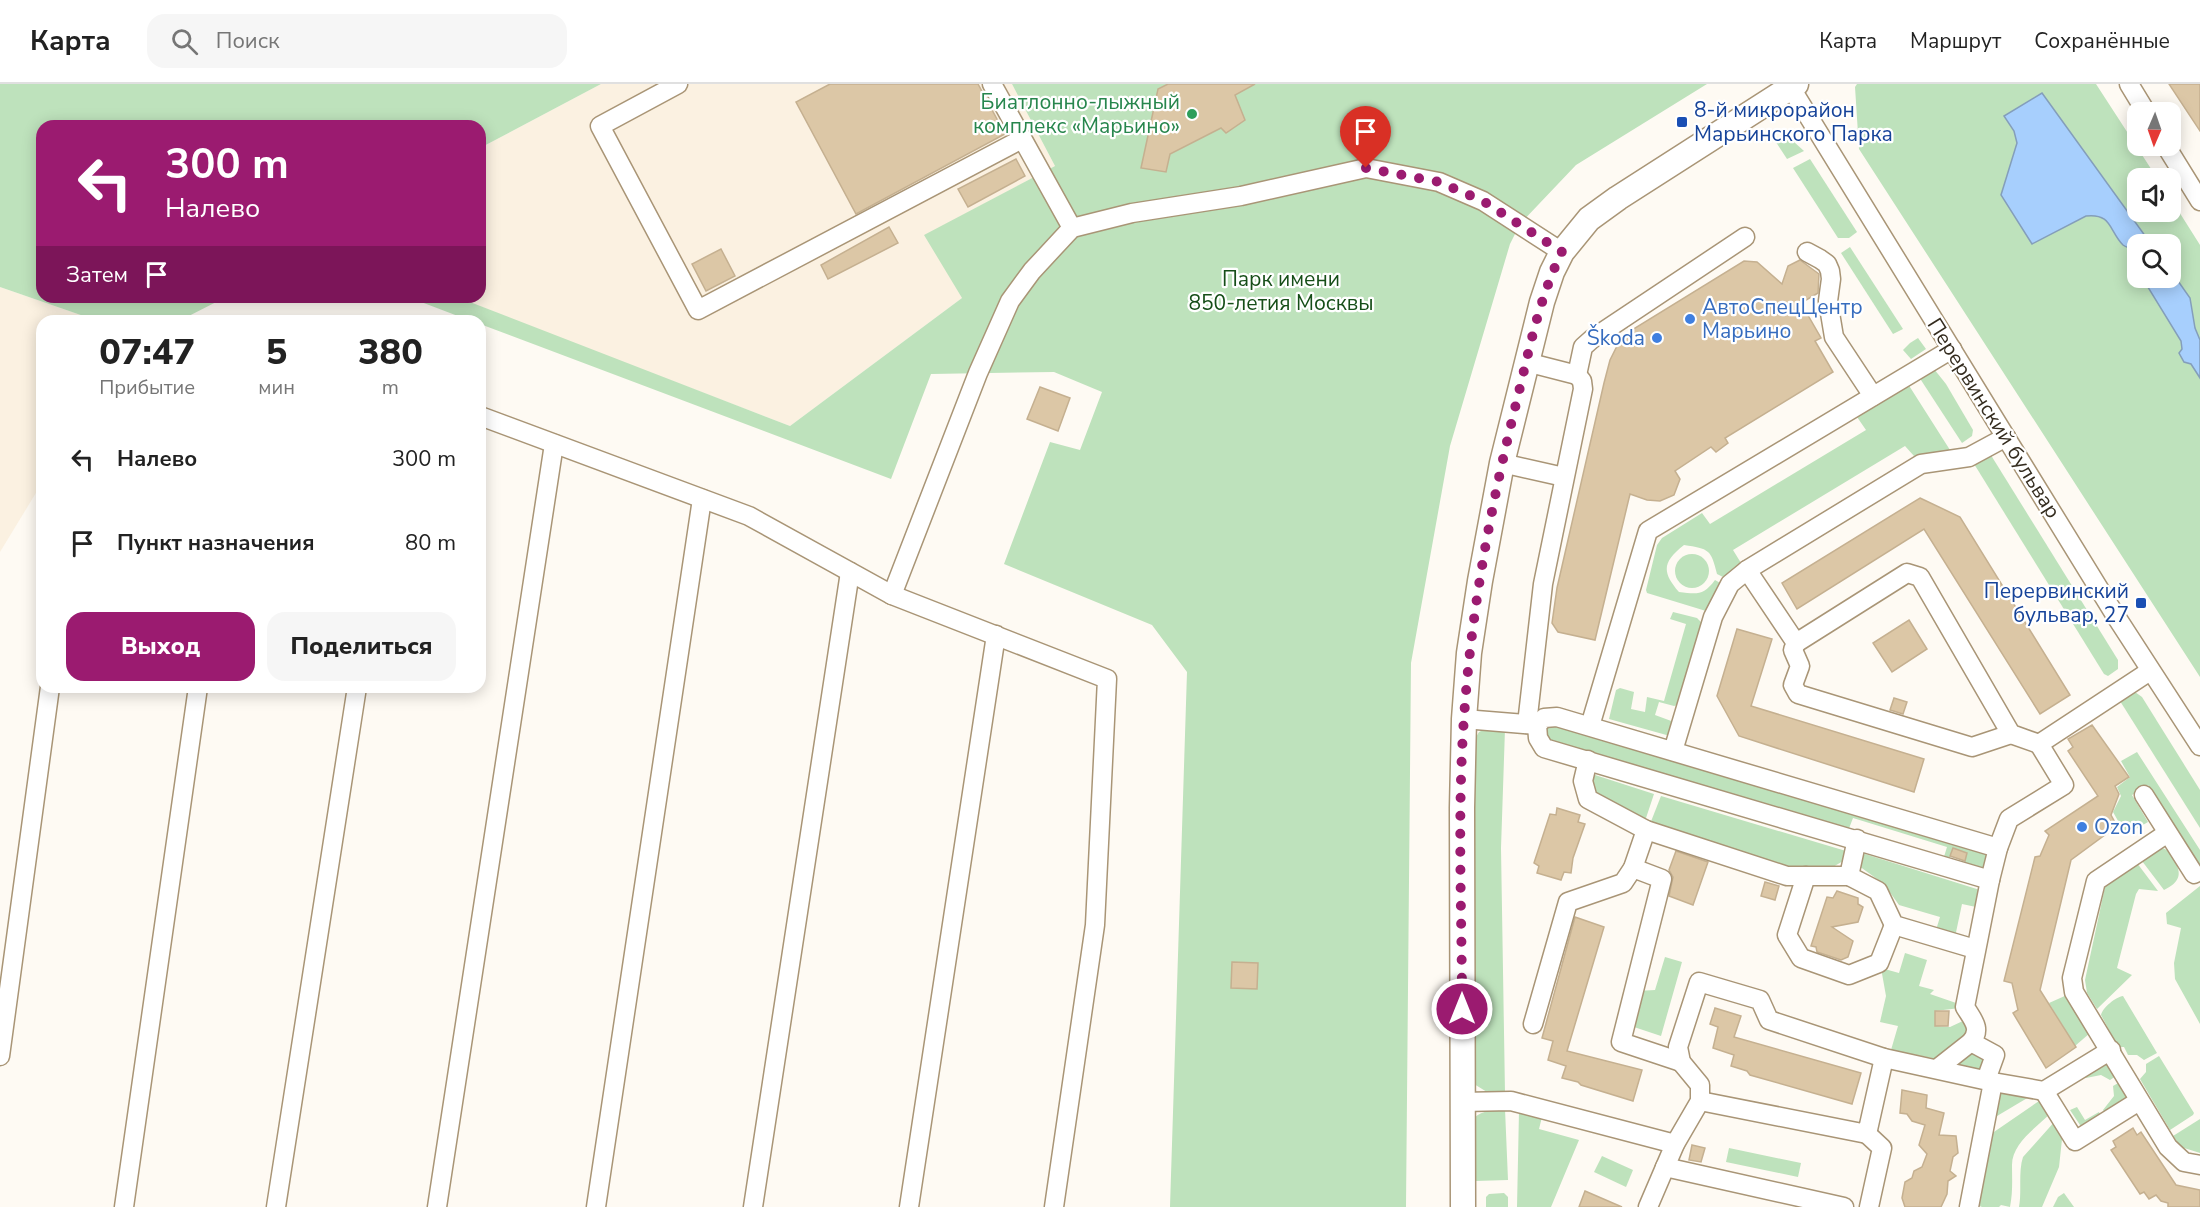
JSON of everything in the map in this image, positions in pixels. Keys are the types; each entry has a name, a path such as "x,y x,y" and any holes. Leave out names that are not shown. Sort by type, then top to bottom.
{"main road":[{"path":"1463,1207 1462,808 1464,719 1469,653 1478,590 1502,463 1542,302 1552,272 1562,252 1576,232 1602,209 1793,86"}],"street":[{"path":"678,84 600,126 698,310 1022,139"},
{"path":"992,84 1072,228"},
{"path":"2129,84 2140,102"},
{"name":"Перервинский бульвар","path":"1793,86 2006,437 2200,746"},
{"path":"2172,156 2200,201"},
{"path":"892,595 978,373 1010,301 1032,271 1072,228 1132,213 1241,196 1366,168 1439,182 1483,201 1562,252"},
{"path":"1577,375 1583,347 1592,339 1745,237"},
{"path":"1806,252 1814,254 1827,264 1831,279 1828,301 1834,337 1873,396"},
{"path":"1590,726 1648,531 1952,349"},
{"path":"1526,363 1577,375 1584,389 1543,584 1532,725 1545,748 1990,880"},
{"path":"486,418 749,516 892,595 1107,679 1095,925 1054,1207"},
{"path":"1673,751 1713,617 1730,584 1747,570 1921,464 1969,458 2006,437"},
{"path":"437,1207 554,444"},
{"path":"1502,463 1564,477"},
{"path":"596,1207 702,499"},
{"path":"1747,570 1796,642"},
{"path":"753,1207 850,572"},
{"path":"1938,1068 1977,1035 1977,1026 1965,1007 1990,880 1998,848 2009,819 2064,785 2039,744 2012,734 1972,747 1798,694 1793,685 1800,666 1793,651 1796,642 1907,573 1920,578 2012,734"},
{"path":"909,1207 996,635"},
{"path":"2039,744 2151,671"},
{"path":"0,1056 49,693"},
{"path":"124,1207 197,693"},
{"path":"276,1207 356,693"},
{"path":"1464,719 1532,725 1544,718 1557,717 1998,848"},
{"path":"1588,760 1582,781 1588,799 1646,830 1787,876 1806,876 1849,876 1878,891 1894,925 1879,963 1849,975 1801,958 1787,935 1806,876"},
{"path":"2144,795 2166,834 2194,874"},
{"path":"1533,1024 1568,902 1623,882 1633,868 1646,830"},
{"path":"2166,834 2096,881 2072,978 2074,992 2168,1147 2184,1162 2200,1165"},
{"path":"1849,876 1857,839"},
{"path":"1633,868 1662,879 1621,1042 1681,1062"},
{"path":"1894,925 1975,949"},
{"path":"1648,1207 1675,1144 1700,1101 1700,1085 1681,1062 1678,1047 1700,982 1760,1000 1769,1020 1884,1058 2044,1091 2111,1050"},
{"path":"1969,1207 1995,1055 1971,1041"},
{"path":"1867,1134 1884,1058"},
{"path":"2044,1091 2075,1141 2139,1101"},
{"path":"1462,1102 1511,1101 1675,1144"},
{"path":"1700,1101 1867,1134 1882,1148 1869,1207"},
{"path":"1665,1167 1844,1207"}],"shaded area":[{"path":"601,84 1012,84 1055,166 925,235 962,298 790,426 467,303 486,303 486,145"},
{"path":"0,287 36,299 36,303 46,303 81,315 36,315 36,493 0,552"}],"green space":[{"path":"0,84 601,84 486,145 486,120 36,120 36,299 0,287"},
{"name":"Парк имени 850-летия Москвы","path":"1012,84 1707,84 1576,165 1520,224 1510,244 1450,446 1411,663 1406,1207 1170,1207 1187,672 1152,625 1004,564 1050,442 1080,450 1102,392 1054,372 931,374 891,479 486,326 486,315 455,315 424,303 472,303 790,426 962,298 924,235 1055,166"},
{"path":"1857,84 2096,84 2127,132 2127,156 2143,156 2151,168 2127,168 2127,222 2181,222 2181,215 2200,245 2200,677 1859,149 1855,87"},
{"path":"1772,136 1793,141 1804,151 1787,159"},
{"path":"1810,159 1857,232 1849,238 1838,238 1793,168"},
{"path":"1850,247 1903,329 1893,334 1841,253"},
{"path":"46,303 214,303 191,315 81,315"},
{"path":"1918,338 1926,349 1911,359 1903,350"},
{"path":"1934,369 1946,384 1973,430 1972,436 1962,443 1919,377"},
{"path":"1908,384 1950,450 1914,456 1905,446 1733,550 1741,563 1740,567 1725,578 1717,574 1713,559 1708,552 1684,545 1668,562 1669,578 1679,592 1699,593 1707,589 1715,580 1722,584 1706,611 1647,593 1657,545 1662,538 1702,513 1710,524 1866,430 1857,417"},
{"path":"1989,452 2118,660 2118,669 2108,676 2104,674 1971,459"},
{"path":"1692,554 1704,559 1709,571 1704,583 1692,588 1680,583 1675,571 1680,559"},
{"path":"1673,612 1697,618 1702,623 1681,704 1674,706 1659,702 1655,715 1674,722 1670,736 1609,719 1616,690 1620,688 1634,692 1631,709 1645,712 1647,697 1664,701 1686,624 1670,619"},
{"path":"2135,692 2142,697 2200,790 2200,828 2120,701"},
{"path":"1549,721 1990,851 1984,872 1963,866 1967,853 1953,848 1949,861 1943,860 1947,847 1853,818 1848,831 1552,745 1541,730"},
{"path":"1485,729 1505,729 1501,848 1505,1093 1487,1092 1474,1084 1470,1064 1475,739 1479,732"},
{"path":"2137,752 2200,850 2200,864 2196,863 2148,785 2132,795 2148,822 2126,835 2113,812 2121,796 2117,787 2130,777 2121,761"},
{"path":"1592,774 1654,794 1645,821 1592,796"},
{"path":"1661,796 1846,851 1843,861 1833,867 1781,868 1650,824"},
{"path":"2162,848 2170,853 2179,873 2177,881 2164,890 2142,861"},
{"path":"1865,854 1980,890 1976,907 1962,904 1955,937 1936,930 1940,917 1899,905 1884,884 1859,866 1861,856"},
{"path":"2137,863 2158,891 2139,889 2136,894 2117,968 2132,975 2097,1009 2087,993 2085,980 2105,887 2107,883"},
{"path":"2200,886 2200,1024 2175,979 2174,963 2181,928 2167,924 2166,913"},
{"path":"1905,953 1927,960 1919,986 1934,990 1930,994 1959,1004 1960,1008 1935,1011 1935,1026 1950,1027 1965,1020 1970,1027 1967,1035 1937,1059 1891,1050 1898,1026 1880,1022 1886,996 1881,968 1899,973"},
{"path":"1665,957 1682,962 1661,1036 1628,1025 1637,991 1655,990"},
{"path":"2067,995 2090,1033 2075,1046 2049,1003"},
{"path":"2123,996 2157,1053 2144,1060 2137,1055 2128,1055 2124,1047 2118,1047 2101,1015 2110,1003"},
{"path":"1973,1052 1986,1056 1986,1071 1956,1064"},
{"path":"2159,1056 2194,1113 2170,1130 2140,1079 2146,1072 2146,1064"},
{"path":"2106,1060 2116,1076 2110,1080 2101,1075 2086,1078 2081,1075"},
{"path":"2120,1082 2130,1098 2105,1113 2103,1110 2114,1096 2113,1086"},
{"path":"1999,1089 2034,1094 1992,1119"},
{"path":"2042,1099 2051,1113 2026,1136 2016,1150 2012,1165 2010,1207 2001,1205 1982,1207 1975,1204 1991,1134"},
{"path":"2077,1107 2085,1120 2099,1112 2101,1117 2082,1128 2070,1110"},
{"path":"1505,1109 1508,1180 1475,1181 1474,1118 1485,1112"},
{"path":"1519,1111 1542,1117 1539,1129 1579,1140 1551,1207 1517,1207"},
{"path":"2200,1119 2200,1153 2181,1147 2173,1136"},
{"path":"2056,1120 2063,1130 2059,1167 2042,1207 2019,1207 2023,1157"},
{"path":"1729,1148 1801,1163 1798,1177 1726,1162"},
{"path":"1602,1156 1633,1170 1626,1187 1594,1172"},
{"path":"1504,1193 1508,1197 1508,1207 1486,1207 1486,1197 1489,1194"},
{"path":"2064,1193 2074,1207 2053,1207 2058,1197"}],"water":[{"path":"2042,93 2127,211 2127,222 2135,222 2144,234 2127,234 2126,247 2118,240 2105,220 2101,217 2086,216 2032,244 2001,195 2017,143 2014,131 2004,116"},
{"path":"2181,285 2190,298 2195,328 2200,340 2200,378 2191,364 2184,362 2179,353 2182,349 2181,341 2148,288 2181,288"}],"building":[{"path":"830,84 978,84 1005,134 856,214 796,102"},
{"path":"1168,84 1255,84 1235,95 1245,120 1226,133 1221,128 1170,154 1166,172 1141,168 1158,89"},
{"path":"2169,84 2200,84 2200,131 2181,102"},
{"path":"1016,159 1025,176 968,207 958,189"},
{"path":"889,227 898,243 828,279 821,265"},
{"path":"721,249 735,276 706,291 692,264"},
{"path":"1800,260 1819,274 1818,293 1801,303 1821,338 1815,341 1833,372 1725,438 1728,443 1716,452 1711,447 1675,471 1680,479 1674,495 1660,501 1647,500 1630,494 1595,640 1558,632 1552,623 1557,588 1604,383 1610,360 1620,340 1635,328 1744,261 1757,262 1782,284 1788,266"},
{"path":"1040,387 1070,398 1058,431 1027,419"},
{"path":"1920,498 1960,517 2070,695 2040,714 1924,529 1797,609 1782,583"},
{"path":"1909,620 1927,649 1892,672 1873,643"},
{"path":"1737,629 1772,639 1751,706 1924,759 1914,792 1739,736 1717,696"},
{"path":"1894,698 1907,702 1903,714 1890,710"},
{"path":"2092,725 2129,777 2115,786 2119,794 2111,815 2117,826 2071,860 2040,990 2076,1047 2046,1068 2013,1013 2018,1010 2012,983 2004,981 2035,857 2040,856 2049,835 2045,831 2098,796 2068,751 2073,747 2068,739"},
{"path":"1557,808 1580,815 1578,822 1585,824 1573,858 1571,873 1564,872 1561,880 1537,873 1539,866 1534,863 1550,814 1556,815"},
{"path":"1953,848 1967,853 1965,861 1950,856"},
{"path":"1676,851 1708,862 1693,905 1669,896 1673,877 1669,870"},
{"path":"1765,882 1779,886 1775,900 1761,896"},
{"path":"1837,891 1858,898 1858,904 1863,907 1858,922 1832,927 1853,941 1848,957 1841,960 1817,952 1816,947 1811,946 1827,897 1833,898"},
{"path":"1575,917 1604,927 1567,1051 1642,1070 1633,1101 1562,1078 1566,1066 1548,1060 1553,1041 1542,1038"},
{"path":"1232,962 1258,963 1257,989 1231,988"},
{"path":"1715,1008 1741,1016 1734,1037 1861,1073 1852,1104 1750,1075 1747,1071 1731,1066 1734,1055 1713,1048 1718,1027 1710,1024"},
{"path":"1935,1011 1949,1011 1948,1026 1935,1026"},
{"path":"1902,1090 1927,1095 1926,1108 1944,1113 1939,1135 1956,1136 1958,1153 1953,1157 1950,1171 1956,1176 1948,1181 1947,1194 1941,1207 1905,1207 1902,1198 1905,1182 1912,1178 1914,1171 1922,1167 1927,1154 1919,1145 1925,1125 1912,1121 1907,1114 1900,1113"},
{"path":"2133,1128 2137,1135 2141,1132 2176,1185 2200,1190 2200,1207 2168,1207 2168,1203 2161,1201 2156,1195 2149,1199 2144,1192 2140,1194 2111,1150 2116,1147 2113,1141"},
{"path":"1692,1145 1705,1148 1701,1162 1689,1160"},
{"path":"1585,1191 1622,1207 1579,1207"}],"place":[{"name":"Биатлонно-лыжный комплекс «Марьино»","path":"1192,114"},
{"name":"8-й микрорайон Марьинского Парка","path":"1682,122"},
{"name":"АвтоСпецЦентр Марьино","path":"1690,319"},
{"name":"Škoda","path":"1657,338"},
{"name":"Перервинский бульвар, 27","path":"2141,603"},
{"name":"Ozon","path":"2082,827"}],"route":[{"path":"1366,168 1439,182 1483,201 1562,252 1552,272 1542,302 1502,463 1469,653 1462,773 1462,1009"}]}
